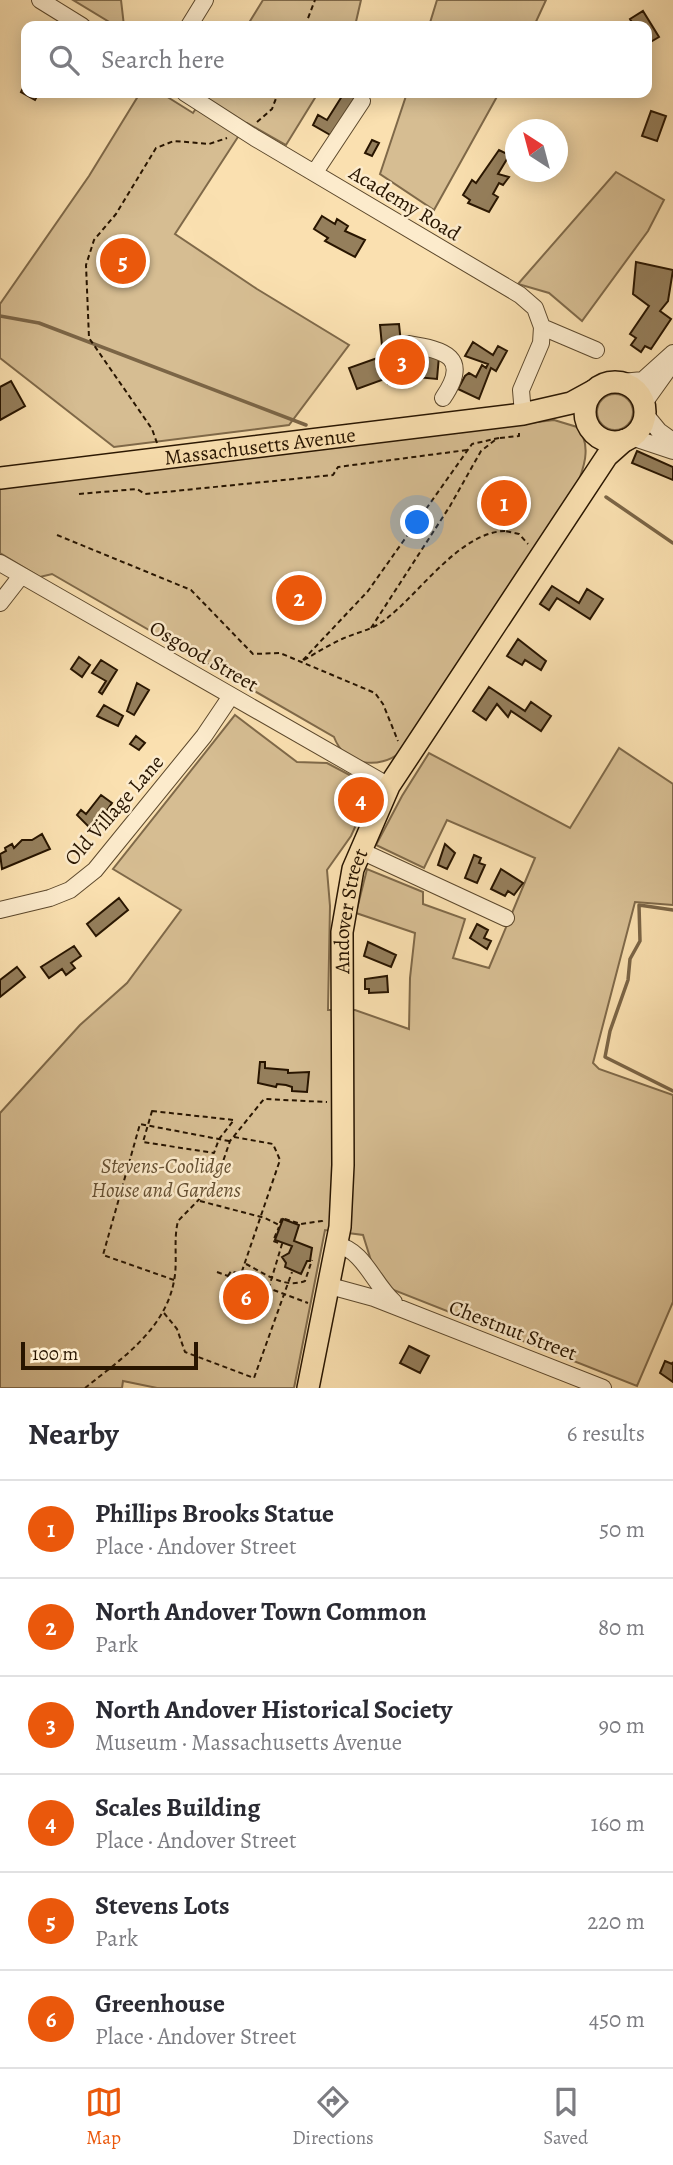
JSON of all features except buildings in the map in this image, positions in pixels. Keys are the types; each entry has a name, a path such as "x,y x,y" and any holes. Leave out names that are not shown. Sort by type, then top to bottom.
{"main road":[{"path":"622,382 636,390 645,409 643,423 628,439 609,442 592,431 585,413 593,391 603,384 622,382"},
{"name":"Massachusetts Avenue","path":"0,478 519,414 571,403 593,391"},
{"name":"Massachusetts Avenue","path":"519,414 563,417 578,421 592,431"},
{"name":"Andover Street","path":"581,495 592,431"},
{"name":"Andover Street","path":"308,1388 330,1286 343,1165 342,932 347,890 359,850 388,786 607,456 628,439"}],"street":[{"path":"40,0 74,21"},
{"path":"193,21 202,3"},
{"name":"Academy Road","path":"193,98 520,295 535,308 542,327"},
{"path":"315,172 362,101"},
{"path":"519,414 522,390 541,343 542,327 596,350"},
{"path":"408,344 441,349 453,360 456,372 443,398"},
{"path":"622,382 643,380 673,355"},
{"path":"673,355 668,371 645,409 659,431 673,441"},
{"path":"628,439 673,451"},
{"name":"Osgood Street","path":"0,563 388,786"},
{"path":"0,603 21,576"},
{"name":"Old Village Lane","path":"0,910 50,898 70,890 95,870 196,746 231,696"},
{"path":"359,850 506,918"},
{"name":"Chestnut Street","path":"334,1235 351,1250 383,1293 407,1312"},
{"name":"Chestnut Street","path":"330,1286 357,1292 603,1388"}],"path":[{"path":"307,21 315,0"},
{"path":"160,459 152,429 89,338 86,265 94,240 116,214 156,148 174,141 209,144 244,131 272,109 276,98"},
{"path":"302,661 369,591 472,444 519,436 519,414"},
{"path":"371,628 450,506 481,451 499,438"},
{"path":"79,495 137,489 145,494 319,476 333,474 338,467 467,450"},
{"path":"497,487 482,507 505,531"},
{"path":"302,661 342,638 387,619 429,577 490,531 519,534 533,550"},
{"path":"57,535 191,590 253,654 280,653 375,693 393,726 399,746"},
{"path":"85,1388 137,1347 163,1312 174,1280 178,1221 216,1182 232,1137 264,1099 342,1102"},
{"path":"152,1111 234,1120 219,1139 214,1153 143,1142 147,1127 152,1111"},
{"path":"174,1280 103,1255 140,1124 230,1141"},
{"path":"232,1137 274,1144 280,1160 241,1274"},
{"path":"198,1201 261,1217 279,1225"},
{"path":"266,1297 282,1244 273,1241 282,1218 301,1224 322,1221 334,1235"},
{"path":"245,1264 287,1284 305,1281 312,1260"},
{"path":"231,1271 241,1274 252,1278 248,1288 228,1281 231,1271"},
{"path":"217,1272 228,1276"},
{"path":"163,1312 177,1329 185,1352 254,1378 292,1272"},
{"path":"251,1282 326,1308"}],"green space":[{"path":"73,0 121,0 123,21 108,21"},
{"path":"263,0 361,0 356,21 250,21"},
{"path":"437,0 546,0 536,21 431,21"},
{"path":"137,98 169,98 193,113 203,98 315,98 286,145 247,123 175,234 257,289 349,345 289,425 114,447 0,358 0,304 89,176"},
{"path":"405,98 496,98 434,210 380,174"},
{"path":"616,172 664,200 648,231 582,321 549,293 518,284"},
{"path":"615,394 627,400 633,412 627,424 615,430 603,424 597,412 603,400"},
{"path":"554,420 577,427 585,443 585,460 574,493 401,752 383,761 373,763 354,759 339,747 334,737 52,574 40,577 0,553 0,486"},
{"name":"Stevens-Coolidge House and Gardens","path":"235,715 297,762 327,763 361,781 367,793 367,801 351,836 327,870 330,906 328,1010 355,1010 409,1029 410,978 415,933 356,913 367,869 423,892 423,904 465,919 453,958 489,968 535,858 447,820 424,868 376,845 429,753 570,828 619,748 673,784 673,905 635,902 593,1063 599,1069 673,1095 673,1302 637,1386 391,1289 374,1270 363,1235 325,1230 294,1388 157,1388 123,1381 122,1388 0,1388 0,1113 80,1025 127,983 181,910 113,869"}],"waterway":[{"path":"0,316 39,323 306,425"},
{"path":"606,497 673,543"},
{"path":"673,910 639,905 640,941 630,959 628,980 610,1031 605,1057 673,1091"}],"place":[{"name":"Stevens Lots","path":"123,261"},
{"name":"North Andover Historical Society","path":"402,362"},
{"name":"Phillips Brooks Statue","path":"504,503"},
{"name":"North Andover Town Common","path":"299,598"},
{"name":"Scales Building","path":"361,800"},
{"name":"Greenhouse","path":"246,1297"}]}
